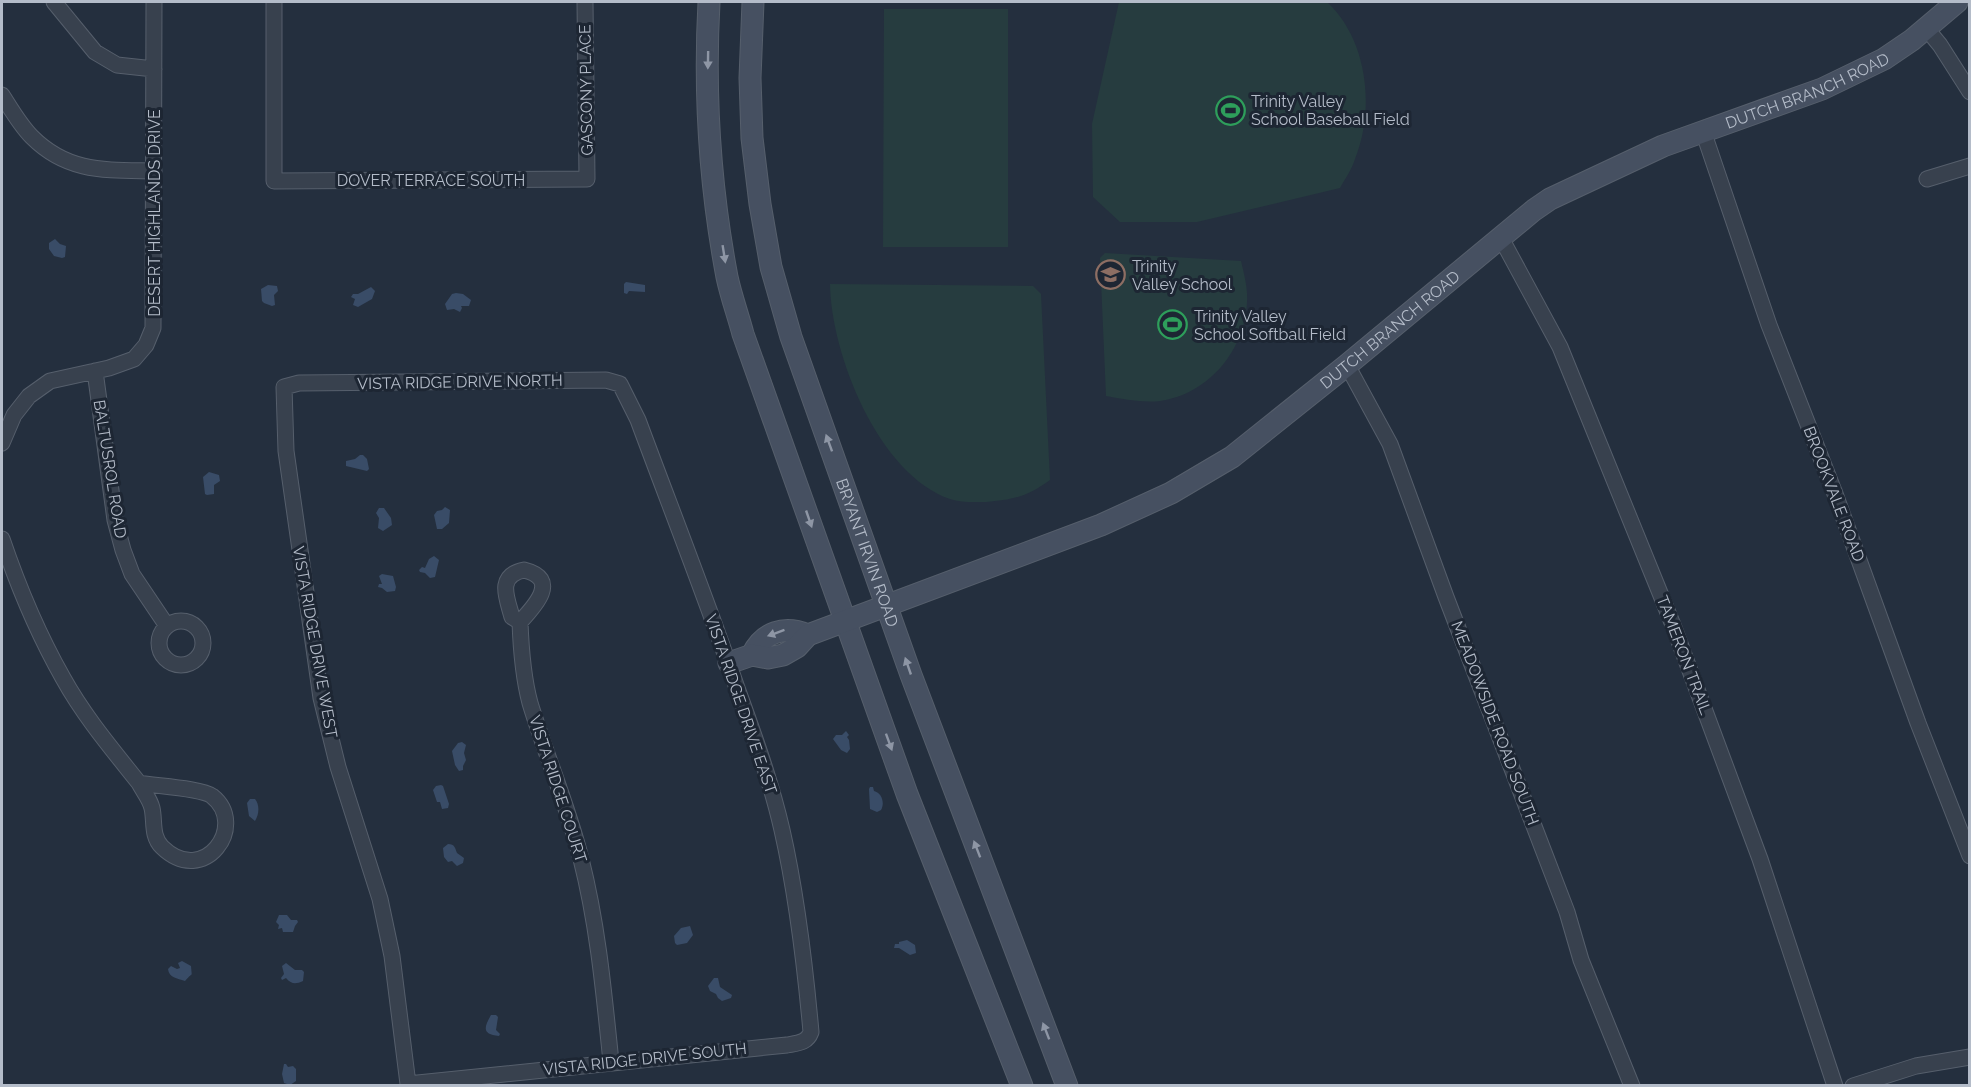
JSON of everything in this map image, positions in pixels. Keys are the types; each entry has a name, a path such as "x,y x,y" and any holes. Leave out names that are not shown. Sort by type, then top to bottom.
{"main road":[{"path":"709,2 707,73 716,204 728,279 743,334 907,794 1022,1086"},
{"name":"BRYANT IRVIN ROAD","path":"753,2 750,78 752,138 771,267 791,337 911,675 1067,1086"},
{"name":"DUTCH BRANCH ROAD","path":"729,663 752,655 768,658 783,655 797,647 808,635 1101,525 1171,493 1232,457 1550,199 1663,146 1822,89 1884,59 1957,2"}],"street":[{"path":"54,2 94,52 117,65 154,69"},
{"name":"DESERT HIGHLANDS DRIVE","path":"2,443 14,415 29,396 50,381 134,359 146,345 153,328 154,2"},
{"name":"DOVER TERRACE SOUTH","path":"274,2 274,181 587,179"},
{"name":"GASCONY PLACE","path":"585,2 587,179"},
{"path":"1926,28 1940,45 1970,92"},
{"path":"2,96 30,136 55,156 69,163 87,167 154,171"},
{"name":"BROOKVALE ROAD","path":"1703,131 1769,325 1834,491 1918,723 1970,856"},
{"path":"1928,179 1970,166"},
{"name":"TAMERON TRAIL","path":"1501,238 1560,347 1673,625 1760,859 1835,1086"},
{"name":"MEADOWSIDE ROAD SOUTH","path":"1347,365 1390,444 1567,912 1581,960 1632,1086"},
{"name":"BALTUSROL ROAD","path":"95,371 115,520 123,550 132,573 167,626"},
{"name":"VISTA RIDGE DRIVE NORTH","path":"299,383 606,380 620,384"},
{"name":"VISTA RIDGE DRIVE WEST","path":"299,383 284,387 286,451 318,676 338,767 380,899 392,956 408,1084"},
{"name":"VISTA RIDGE DRIVE EAST","path":"620,384 638,420 729,663 765,768 782,830 791,875 811,1032 809,1038"},
{"path":"2,538 16,580 63,679 98,731 139,783 152,806 154,831 161,846 176,857 195,861 211,856 220,845 225,829 222,810 211,796 192,789 139,783"},
{"name":"VISTA RIDGE COURT","path":"520,622 521,653 530,703 567,807 592,912 611,1062"},
{"name":"VISTA RIDGE DRIVE SOUTH","path":"408,1084 787,1045 804,1042 809,1038"},
{"path":"1853,1086 1916,1066 1970,1057"}],"green space":[{"name":"Trinity Valley School Baseball Field","path":"1119,2 1327,2 1341,18 1359,55 1366,97 1361,139 1352,166 1340,188 1197,222 1120,222 1093,197 1092,124"},
{"path":"884,9 1008,9 1008,247 883,247"},
{"name":"Trinity Valley School Softball Field","path":"1105,253 1241,261 1247,292 1245,320 1232,353 1209,379 1178,397 1160,401 1140,401 1106,396 1100,258"},
{"path":"830,284 1033,286 1041,294 1050,480 1020,496 1004,500 968,502 950,499 924,485 901,465 863,408 849,376 832,312"}],"water":[{"path":"55,239 66,246 65,257 54,256 49,249 49,243"},
{"path":"626,282 645,285 645,292 624,293"},
{"path":"268,285 277,286 278,291 274,295 275,305 272,306 262,301 261,289"},
{"path":"371,287 375,291 372,299 358,307 353,305 355,299 351,297 353,294 358,294"},
{"path":"452,294 463,294 471,300 469,306 461,306 460,312 454,309 447,310 445,304"},
{"path":"360,455 367,459 369,469 367,471 346,466 346,461"},
{"path":"209,472 219,475 220,481 214,485 214,494 207,495 203,477"},
{"path":"445,507 450,510 449,523 442,529 437,529 434,515"},
{"path":"379,508 384,508 391,518 392,525 383,531 378,528 379,518 376,513"},
{"path":"434,556 439,560 435,577 430,578 419,570 422,567 425,568 429,559"},
{"path":"382,574 393,576 395,591 387,592 378,587 382,584 379,576"},
{"path":"846,731 849,735 847,737 850,749 847,753 841,750 833,739 836,735 842,735"},
{"path":"462,742 466,745 464,753 466,760 463,770 459,771 452,751 458,743"},
{"path":"441,785 449,804 448,808 442,809 433,790 436,786"},
{"path":"870,787 873,787 882,799 881,810 877,812 870,809"},
{"path":"250,799 255,799 258,804 255,821 249,816 247,803"},
{"path":"448,844 464,858 463,863 457,866 452,861 448,862 444,857 443,848"},
{"path":"279,915 287,915 291,920 297,920 293,932 283,932 282,928 278,929 279,925 276,922"},
{"path":"690,926 693,935 687,943 677,945 674,936 681,928"},
{"path":"907,940 915,945 916,953 910,955 899,948 894,948 895,944"},
{"path":"182,961 191,966 191,975 185,981 172,976 168,969 171,966 180,968 178,963"},
{"path":"286,963 295,970 304,972 303,981 294,983 286,978 282,980 284,974 282,966"},
{"path":"714,978 718,978 720,987 732,995 731,998 722,1001 710,991 708,986"},
{"path":"491,1015 498,1017 496,1030 499,1036 490,1034 486,1030"},
{"path":"284,1064 296,1069 296,1081 290,1085 284,1083 282,1074"}],"place":[{"name":"Trinity Valley School Baseball Field","path":"1230,110"},
{"name":"Trinity Valley School","path":"1111,275"},
{"name":"Trinity Valley School Softball Field","path":"1173,325"}]}
